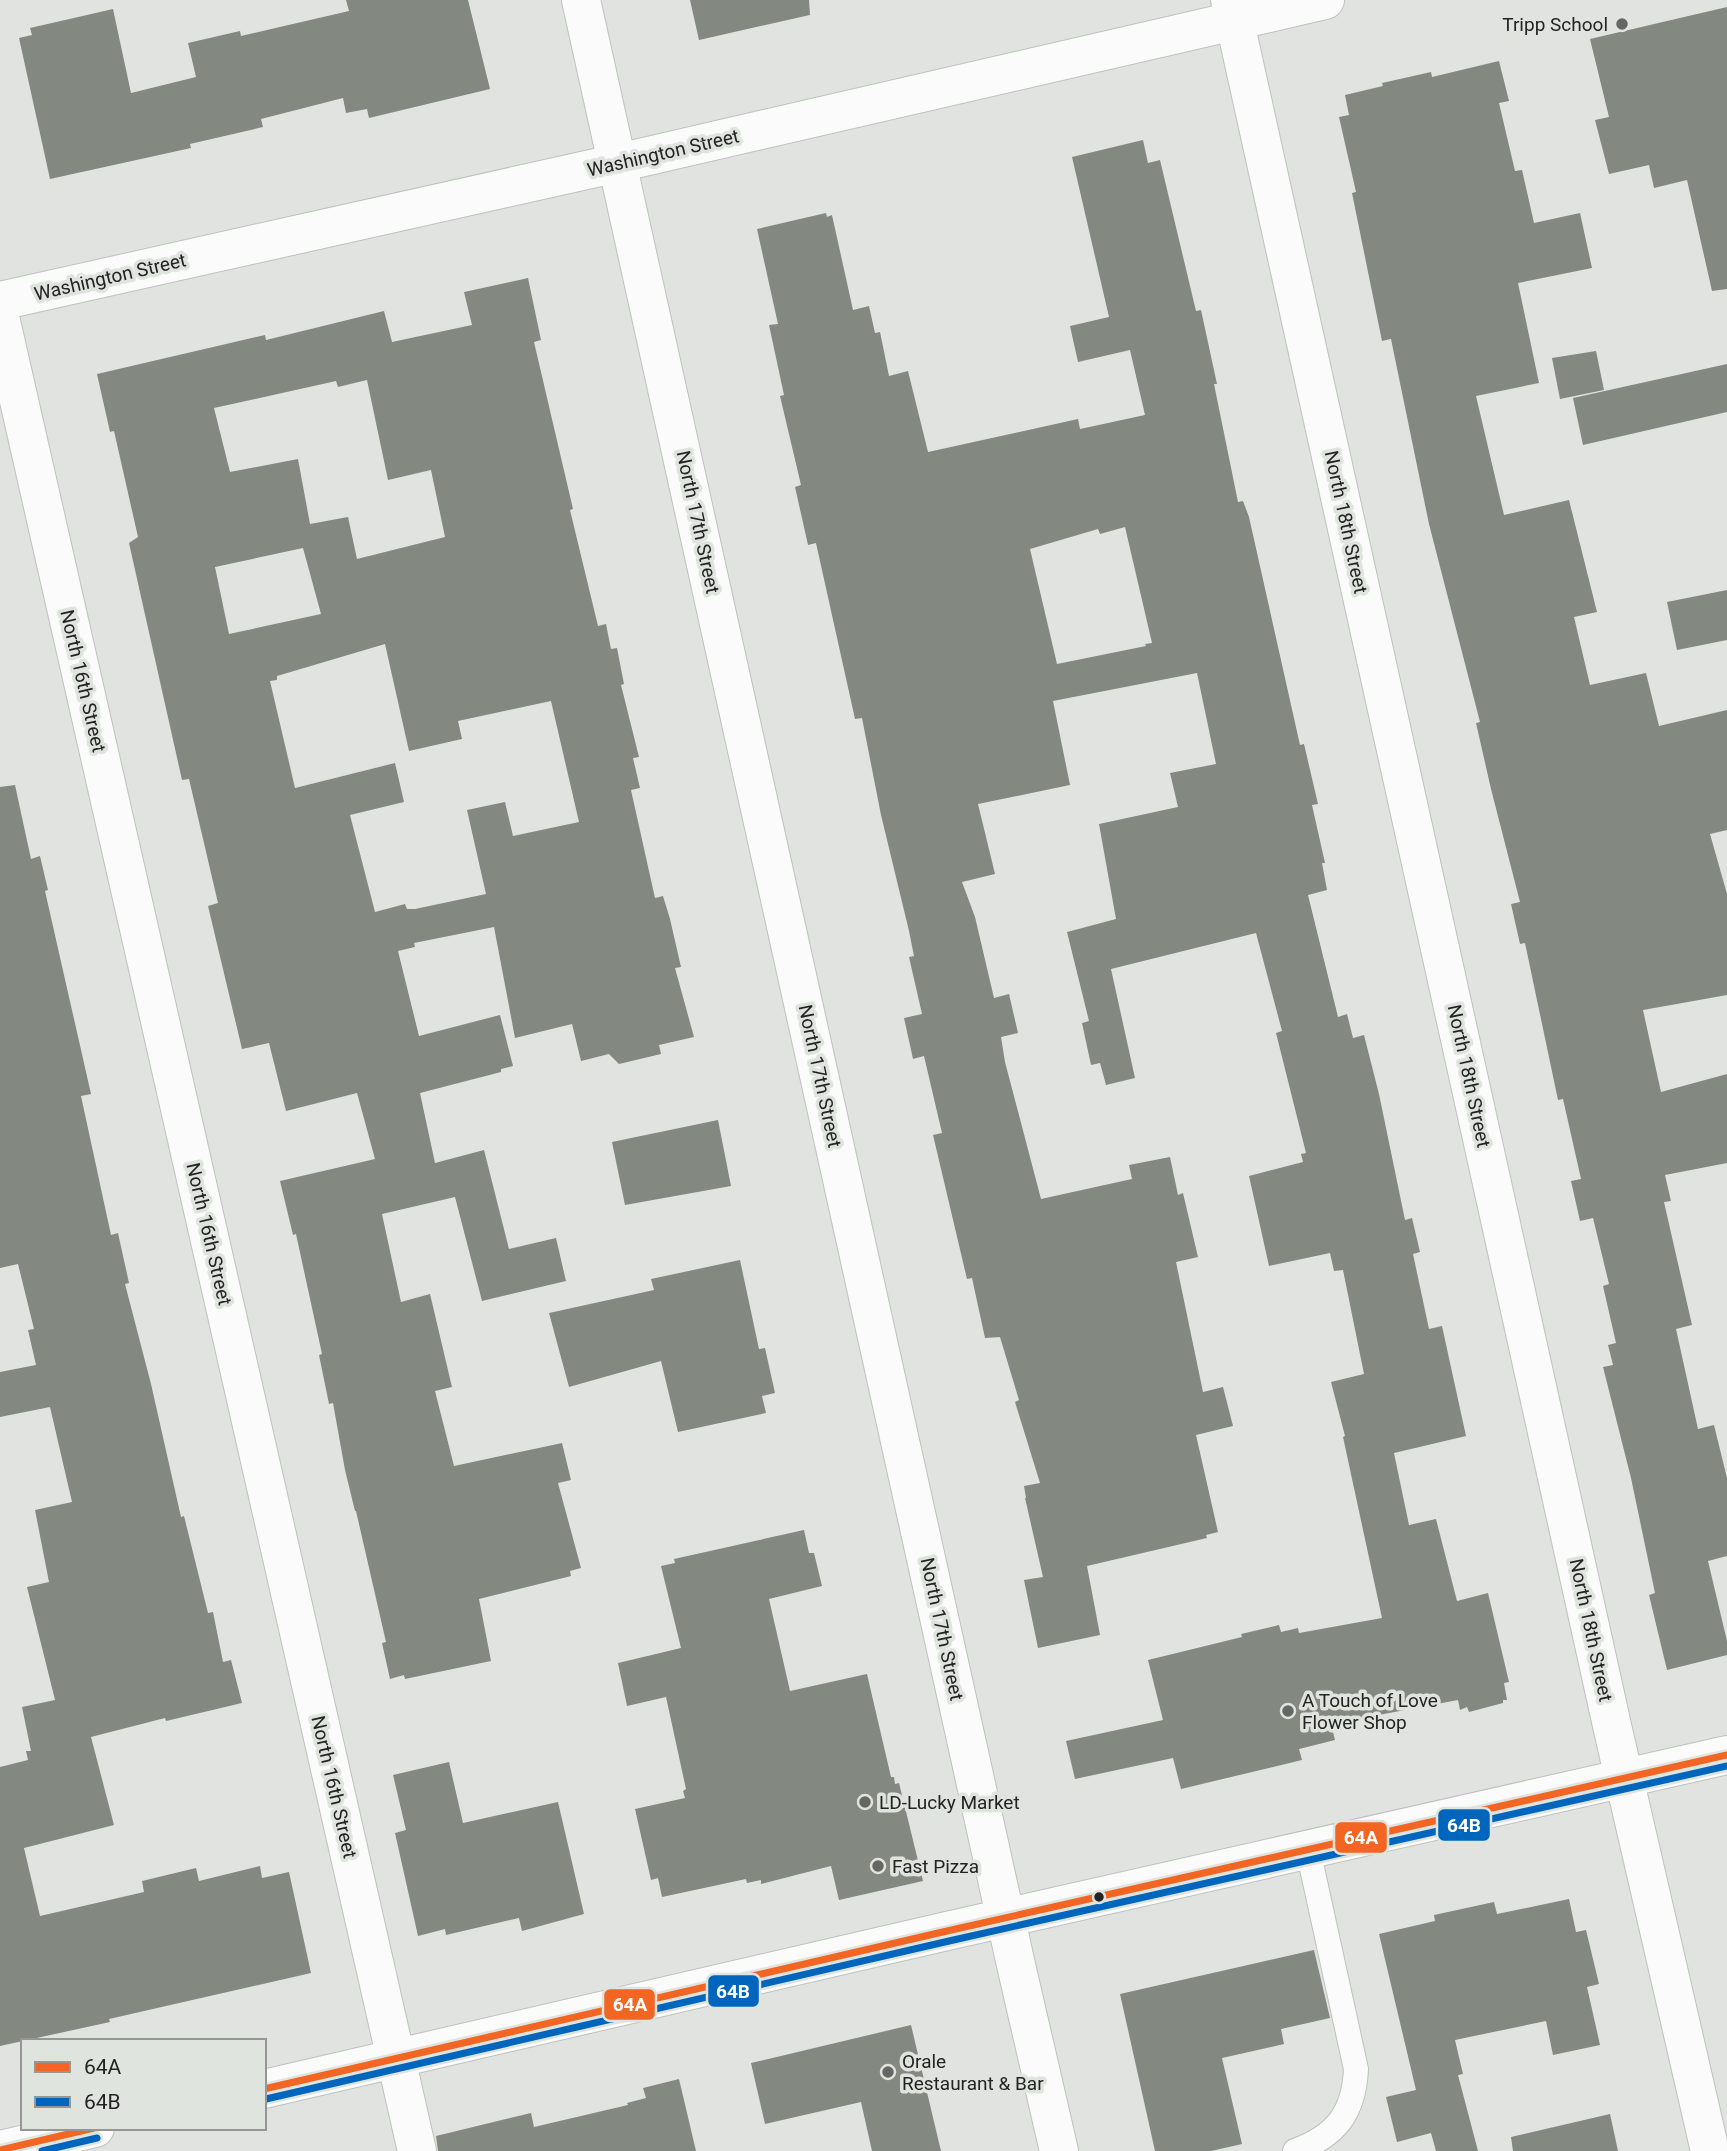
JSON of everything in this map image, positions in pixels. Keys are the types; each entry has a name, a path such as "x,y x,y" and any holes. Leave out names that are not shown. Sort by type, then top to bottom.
{"street":[{"name":"North 17th Street","path":"581,0 1059,2151"},
{"name":"Washington Street","path":"0,301 618,163 1233,10 1325,0"},
{"name":"North 18th Street","path":"1233,10 1624,1778 1710,2151"},
{"name":"North 16th Street","path":"0,317 417,2151"},
{"path":"266,2090 1727,1755"},
{"path":"0,2150 86,2130"}],"lane":[{"path":"1295,2151 1329,2134 1341,2120 1353,2096 1356,2069 1308,1850"}],"building":[{"path":"346,0 468,0 490,89 369,118 367,109 346,113 343,98 261,119 263,127 190,144 191,148 50,179 19,38 32,35 30,28 113,9 131,93 196,77 188,43 240,31 241,36 349,11"},
{"path":"690,0 809,0 810,15 699,40"},
{"path":"1727,7 1727,289 1712,291 1687,180 1654,188 1649,165 1609,174 1595,120 1609,117 1590,39"},
{"path":"1499,61 1509,101 1499,103 1515,171 1522,170 1534,223 1580,213 1592,268 1518,283 1539,383 1476,396 1504,515 1569,500 1597,612 1574,617 1590,685 1646,673 1659,726 1727,710 1727,830 1710,834 1727,894 1727,995 1643,1010 1661,1092 1727,1074 1727,1163 1665,1175 1671,1201 1664,1202 1692,1325 1676,1329 1698,1429 1714,1425 1727,1478 1727,1556 1708,1561 1727,1641 1727,1655 1667,1670 1649,1595 1655,1593 1631,1478 1603,1367 1613,1365 1608,1345 1616,1343 1603,1286 1609,1284 1593,1218 1580,1221 1571,1181 1581,1179 1563,1099 1558,1100 1525,943 1520,944 1511,904 1520,902 1476,723 1480,722 1429,524 1391,339 1382,341 1352,193 1356,192 1339,117 1349,115 1345,95 1431,72 1432,77"},
{"path":"1143,140 1148,163 1160,160 1196,311 1201,310 1238,502 1243,501 1249,517 1300,745 1304,744 1318,804 1312,805 1325,863 1322,863 1327,890 1308,895 1338,1017 1347,1014 1353,1038 1364,1035 1405,1220 1412,1218 1420,1252 1413,1254 1429,1329 1442,1326 1466,1436 1394,1453 1409,1525 1436,1519 1457,1601 1488,1593 1509,1682 1504,1683 1507,1700 1503,1700 1503,1703 1469,1712 1467,1707 1460,1710 1458,1700 1331,1724 1335,1740 1299,1749 1302,1760 1181,1789 1173,1758 1075,1779 1066,1741 1163,1720 1148,1660 1279,1625 1281,1632 1298,1628 1299,1633 1382,1618 1343,1437 1345,1436 1331,1382 1364,1374 1343,1270 1334,1271 1330,1253 1269,1266 1249,1176 1303,1162 1301,1154 1306,1153 1276,1033 1282,1031 1256,933 1111,969 1135,1078 1106,1085 1100,1063 1091,1065 1082,1023 1089,1021 1067,932 1116,919 1099,824 1178,807 1170,773 1216,764 1197,673 1053,701 1070,785 978,804 995,874 962,882 975,917 994,998 1009,994 1018,1033 1001,1037 1005,1062 1041,1199 1132,1179 1129,1165 1170,1157 1178,1195 1183,1193 1198,1257 1176,1262 1203,1392 1223,1387 1233,1426 1196,1435 1218,1532 1206,1535 1207,1538 1087,1566 1100,1635 1038,1648 1024,1580 1043,1577 1024,1486 1040,1483 1015,1402 1019,1400 1000,1337 985,1338 972,1278 967,1279 933,1135 942,1133 924,1056 913,1059 904,1018 922,1014 909,957 914,956 881,815 862,718 855,719 816,543 808,545 795,487 801,485 780,396 784,395 769,325 778,324 757,229 826,213 827,217 832,215 853,310 869,306 875,333 880,332 889,376 908,371 928,452 1078,419 1080,429 1145,415 1130,350 1078,362 1070,326 1109,317 1072,157","holes":["1125,527 1152,643 1057,664 1030,549 1098,529 1100,534"]},
{"path":"528,278 541,340 534,342 573,509 570,510 598,626 606,624 611,649 617,648 624,684 621,685 639,757 633,758 640,788 631,790 655,898 663,896 670,919 681,967 675,968 694,1037 659,1045 661,1054 619,1064 609,1054 581,1061 572,1024 515,1038 494,927 414,943 415,947 398,951 419,1036 500,1015 513,1066 501,1069 501,1072 420,1093 435,1163 484,1150 509,1249 556,1238 566,1281 482,1301 455,1197 382,1214 401,1302 430,1294 452,1387 435,1391 454,1466 562,1443 571,1480 558,1483 581,1568 570,1571 571,1576 479,1599 491,1661 405,1679 404,1675 390,1679 382,1643 386,1642 345,1470 333,1403 329,1404 319,1355 322,1354 296,1234 293,1235 280,1181 375,1159 357,1093 286,1111 269,1043 242,1049 208,906 218,903 189,779 182,780 129,543 138,537 114,431 110,432 97,374 265,335 266,340 384,311 392,342 472,325 464,292","holes":["367,380 388,480 431,470 445,537 357,559 348,517 310,524 298,459 230,472 214,408 336,381 338,387","303,548 321,614 229,634 215,567","385,644 409,751 462,739 458,721 551,701 579,822 513,836 505,802 467,810 486,894 415,909 407,909 405,904 375,912 350,815 404,802 395,763 295,788 270,681 277,680 277,676"]},
{"path":"1596,351 1604,390 1560,399 1552,358"},
{"path":"1727,364 1727,412 1583,445 1573,398"},
{"path":"1727,590 1727,640 1677,650 1667,602"},
{"path":"15,785 31,859 40,856 48,890 45,891 91,1094 81,1096 111,1235 118,1233 129,1283 125,1284 181,1517 184,1516 208,1613 213,1612 223,1662 231,1660 242,1703 166,1721 165,1718 91,1737 114,1825 24,1848 40,1916 144,1892 142,1881 196,1868 199,1881 260,1866 262,1878 289,1872 311,1973 0,2046 0,1767 28,1760 26,1751 31,1751 22,1707 55,1700 27,1587 49,1582 35,1510 72,1502 50,1407 0,1417 0,1372 36,1365 28,1330 34,1329 18,1264 0,1268 0,787"},
{"path":"718,1120 731,1186 625,1205 612,1142"},
{"path":"740,1260 759,1349 765,1348 775,1393 762,1396 766,1413 678,1432 661,1361 569,1387 549,1313 654,1290 651,1279"},
{"path":"804,1530 809,1553 814,1553 822,1586 769,1599 790,1691 867,1674 891,1777 894,1777 895,1784 899,1783 923,1881 839,1900 831,1866 761,1884 761,1880 747,1883 746,1879 662,1897 658,1878 651,1880 635,1809 685,1798 683,1791 686,1789 666,1697 627,1706 618,1663 681,1648 661,1566 675,1563 674,1559"},
{"path":"449,1762 463,1823 558,1802 584,1914 522,1931 519,1918 446,1935 445,1929 418,1936 395,1833 406,1830 393,1775"},
{"path":"1569,1899 1576,1932 1586,1930 1599,1984 1587,1987 1600,2045 1553,2055 1546,2021 1455,2040 1463,2074 1458,2075 1478,2151 1436,2151 1431,2133 1397,2142 1386,2097 1416,2090 1379,1934 1435,1921 1434,1915 1494,1902 1497,1914"},
{"path":"1314,1950 1330,2018 1281,2029 1284,2044 1222,2058 1242,2144 1211,2151 1155,2151 1120,1994"},
{"path":"911,2025 941,2151 872,2151 861,2102 765,2124 751,2063"},
{"path":"679,2079 696,2151 438,2151 436,2136 531,2113 534,2127 628,2105 627,2103 646,2098 643,2088"},
{"path":"1610,2114 1618,2151 1513,2151 1511,2137"}],"transit line":[{"name":"64A","path":"266,2089 1727,1755"},
{"name":"64B","path":"266,2099 949,1941 1727,1766"},
{"name":"64A","path":"0,2150 85,2130"},
{"name":"64B","path":"42,2151 97,2138"}],"place":[{"name":"Tripp School","path":"1622,24"},
{"name":"A Touch of Love Flower Shop","path":"1288,1711"},
{"name":"LD-Lucky Market","path":"865,1802"},
{"name":"Fast Pizza","path":"878,1866"},
{"name":"Orale Restaurant & Bar","path":"888,2072"}]}
